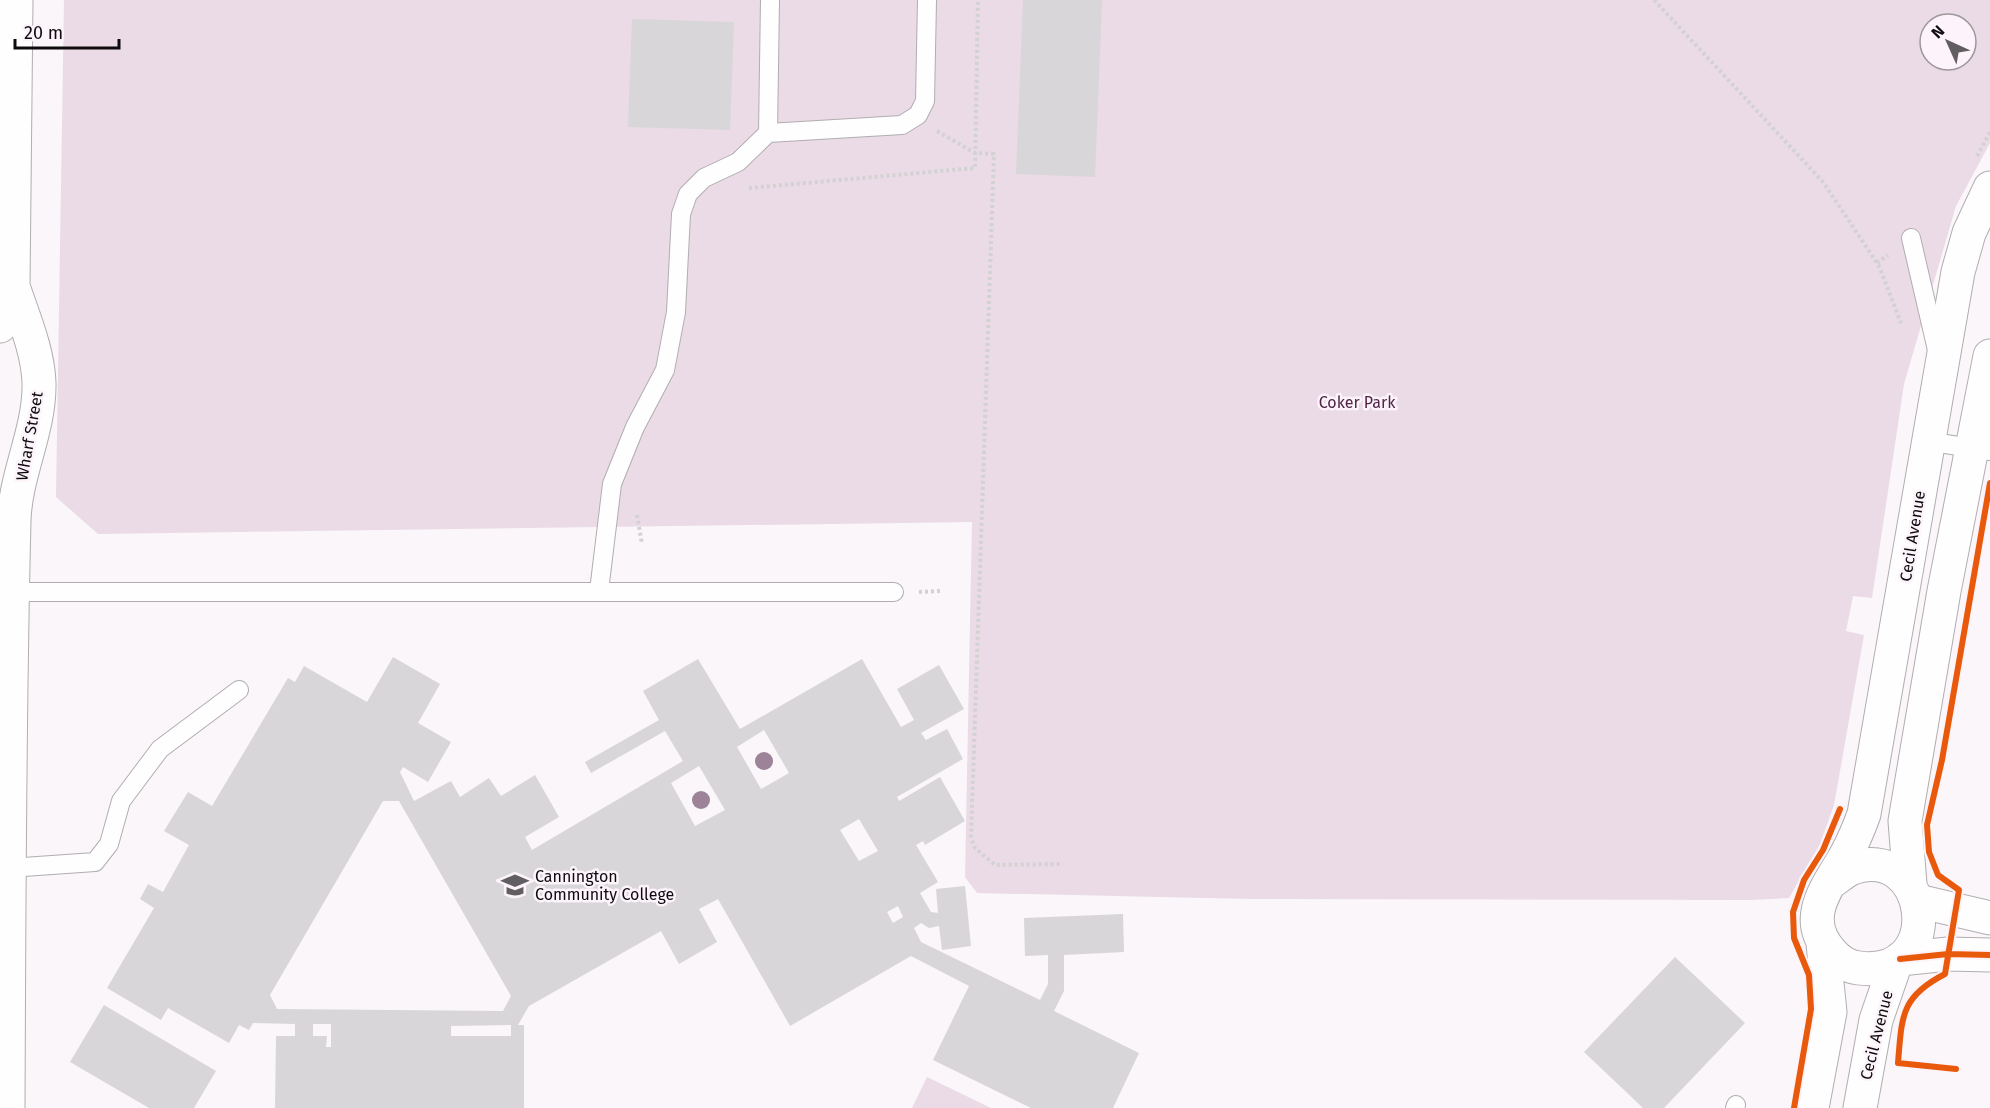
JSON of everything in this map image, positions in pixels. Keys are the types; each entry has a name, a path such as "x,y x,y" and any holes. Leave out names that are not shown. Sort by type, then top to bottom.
{"main road":[{"name":"Wharf Street","path":"8,1108 14,518 38,405 39,382 34,350 13,286 7,45 16,0"},
{"name":"Cecil Avenue","path":"1831,882 1852,843 1864,814 1871,783 1927,441 1958,272 1982,175"},
{"name":"Wharf Street","path":"0,326 13,286"},
{"path":"1898,961 1912,946 1919,932 1921,916 1914,893 1905,821 1980,450 1990,356"},
{"name":"Wharf Street","path":"0,470 14,518"},
{"path":"1812,1108 1830,1012 1823,944 1816,923 1819,901 1831,882 1850,869 1873,865 1894,871 1914,893 1990,918"},
{"path":"1823,944 1839,960 1856,968 1874,970 1898,961 1948,954 1990,955"},
{"name":"Cecil Avenue","path":"1860,1108 1876,1020 1898,961"}],"lane":[{"path":"768,134 770,0"},
{"path":"599,591 612,484 635,427 664,370 676,312 681,214 688,194 704,178 738,162 768,134 902,125 918,115 925,101 927,0"},
{"path":"1911,238 1941,369"},
{"path":"1927,441 1980,450"},
{"path":"14,592 894,592"},
{"path":"9,868 95,862 109,844 121,801 160,749 239,690"}],"path":[{"path":"742,188 975,168 978,0"},
{"path":"1654,0 1823,182 1877,263 1902,326"},
{"path":"918,115 941,134 975,153 994,154 971,837 975,848 995,865 1063,864"},
{"path":"1982,175 1990,132"},
{"path":"1877,263 1911,238"},
{"path":"638,506 642,544"}],"green space":[{"name":"Coker Park","path":"64,0 1990,0 1990,143 1956,206 1904,384 1872,598 1853,596 1846,631 1864,635 1834,805 1820,844 1789,898 1752,900 1251,899 977,893 965,877 972,522 98,534 56,497"},
{"path":"927,1077 991,1108 912,1108"}],"building":[{"path":"1023,0 1102,0 1095,177 1016,174"},
{"path":"632,19 734,22 730,130 628,127"},
{"path":"393,657 440,684 418,723 451,742 428,782 403,767 400,772 414,801 451,781 460,797 489,778 501,796 535,775 559,817 525,837 532,850 683,761 665,731 591,773 585,762 659,720 643,691 698,659 740,729 862,659 901,727 914,720 897,689 939,665 964,709 921,733 926,740 947,729 963,759 897,797 899,801 940,777 965,821 925,845 923,841 916,845 938,882 920,893 931,912 938,913 936,889 965,886 971,946 942,950 939,926 929,928 921,923 914,928 921,942 1040,1000 1048,984 1048,955 1025,956 1024,918 1123,914 1124,952 1064,955 1064,991 1054,1011 1139,1053 1113,1108 1031,1108 933,1060 969,986 911,956 790,1026 718,899 699,909 717,942 679,964 661,931 529,1006 518,1025 524,1025 524,1108 275,1108 276,1036 295,1036 295,1024 253,1023 249,1030 239,1025 229,1043 168,1008 161,1020 107,988 154,908 140,899 148,884 163,892 189,845 164,831 188,792 212,806 288,678 295,682 304,666 367,702","holes":["764,730 789,773 761,789 737,747","699,766 725,810 695,826 671,783","383,801 399,801 511,996 503,1011 277,1009 270,995","859,819 878,851 859,861 840,830","898,906 903,917 893,923 887,912","313,1024 331,1024 331,1047 326,1047 327,1036 313,1036","511,1025 511,1036 451,1036 451,1026"]},
{"path":"1675,957 1745,1023 1664,1108 1643,1108 1584,1052"},
{"path":"104,1005 216,1071 194,1108 149,1108 70,1062"}],"cycle path":[{"path":"1956,1069 1898,1063 1903,1021 1911,1000 1919,991 1945,974 1959,890 1938,875 1929,852 1927,825 1942,760 1990,483"},
{"path":"1794,1108 1811,1009 1809,975 1794,938 1793,912 1804,880 1823,850 1840,809"},
{"path":"1900,959 1948,954 1990,955"}],"place":[{"name":"Cannington Community College","path":"515,885"}]}
